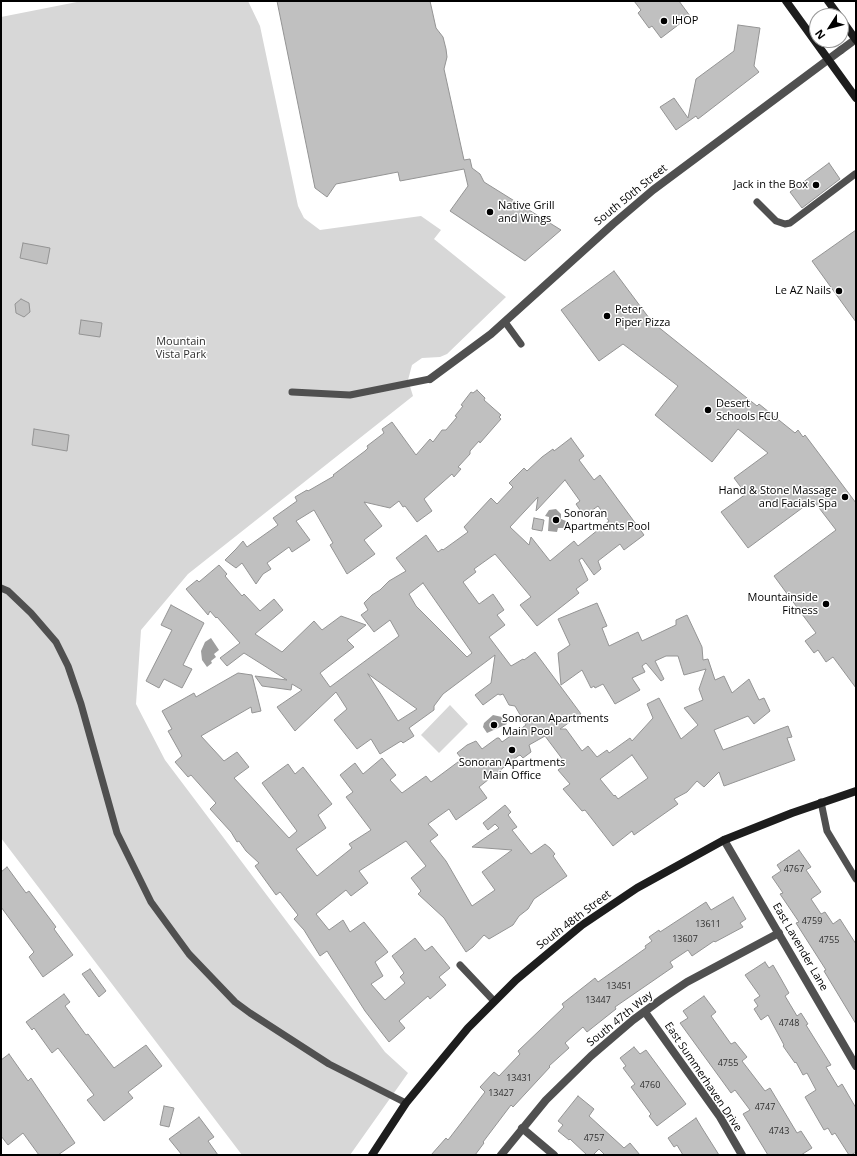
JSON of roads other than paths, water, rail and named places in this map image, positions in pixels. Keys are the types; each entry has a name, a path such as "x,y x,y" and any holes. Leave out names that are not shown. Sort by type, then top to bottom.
{"main road":[{"path":"786,1 856,98"},
{"path":"849,30 856,39"},
{"name":"South 48th Street","path":"372,1155 406,1103 468,1028 494,1001 550,950 594,916 637,888 724,840 821,802 856,791"}],"street":[{"name":"South 50th Street","path":"430,379 505,322 612,224 653,190 856,39"},
{"name":"East Lavender Lane","path":"724,840 856,1066"},
{"name":"South 47th Way","path":"502,1155 522,1128 568,1078 615,1035 688,982 779,933"},
{"name":"East Summerhaven Drive","path":"645,1012 720,1117 742,1155"},
{"path":"522,1128 554,1155"}],"lane":[{"path":"757,202 776,222 785,224 790,223 855,174"},
{"path":"505,322 521,344"},
{"path":"292,392 350,395 430,379"},
{"path":"1,588 8,591 31,613 56,642 68,666 81,704 117,833 151,902 189,954 235,1002 250,1013 329,1064 406,1103"},
{"path":"821,802 827,831 856,879"},
{"path":"460,965 494,1001"}],"place":[{"name":"IHOP","path":"664,21"},
{"name":"Jack in the Box","path":"816,185"},
{"name":"Native Grill and Wings","path":"490,212"},
{"name":"Le AZ Nails","path":"839,291"},
{"name":"Peter Piper Pizza","path":"607,316"},
{"name":"Desert Schools FCU","path":"708,410"},
{"name":"Hand & Stone Massage and Facials Spa","path":"845,497"},
{"name":"Sonoran Apartments Pool","path":"556,520"},
{"name":"Mountainside Fitness","path":"826,604"},
{"name":"Sonoran Apartments Main Pool","path":"494,725"},
{"name":"Sonoran Apartments Main Office","path":"512,750"}],"park label":[{"name":"Mountain Vista Park","path":"181,348"}]}
